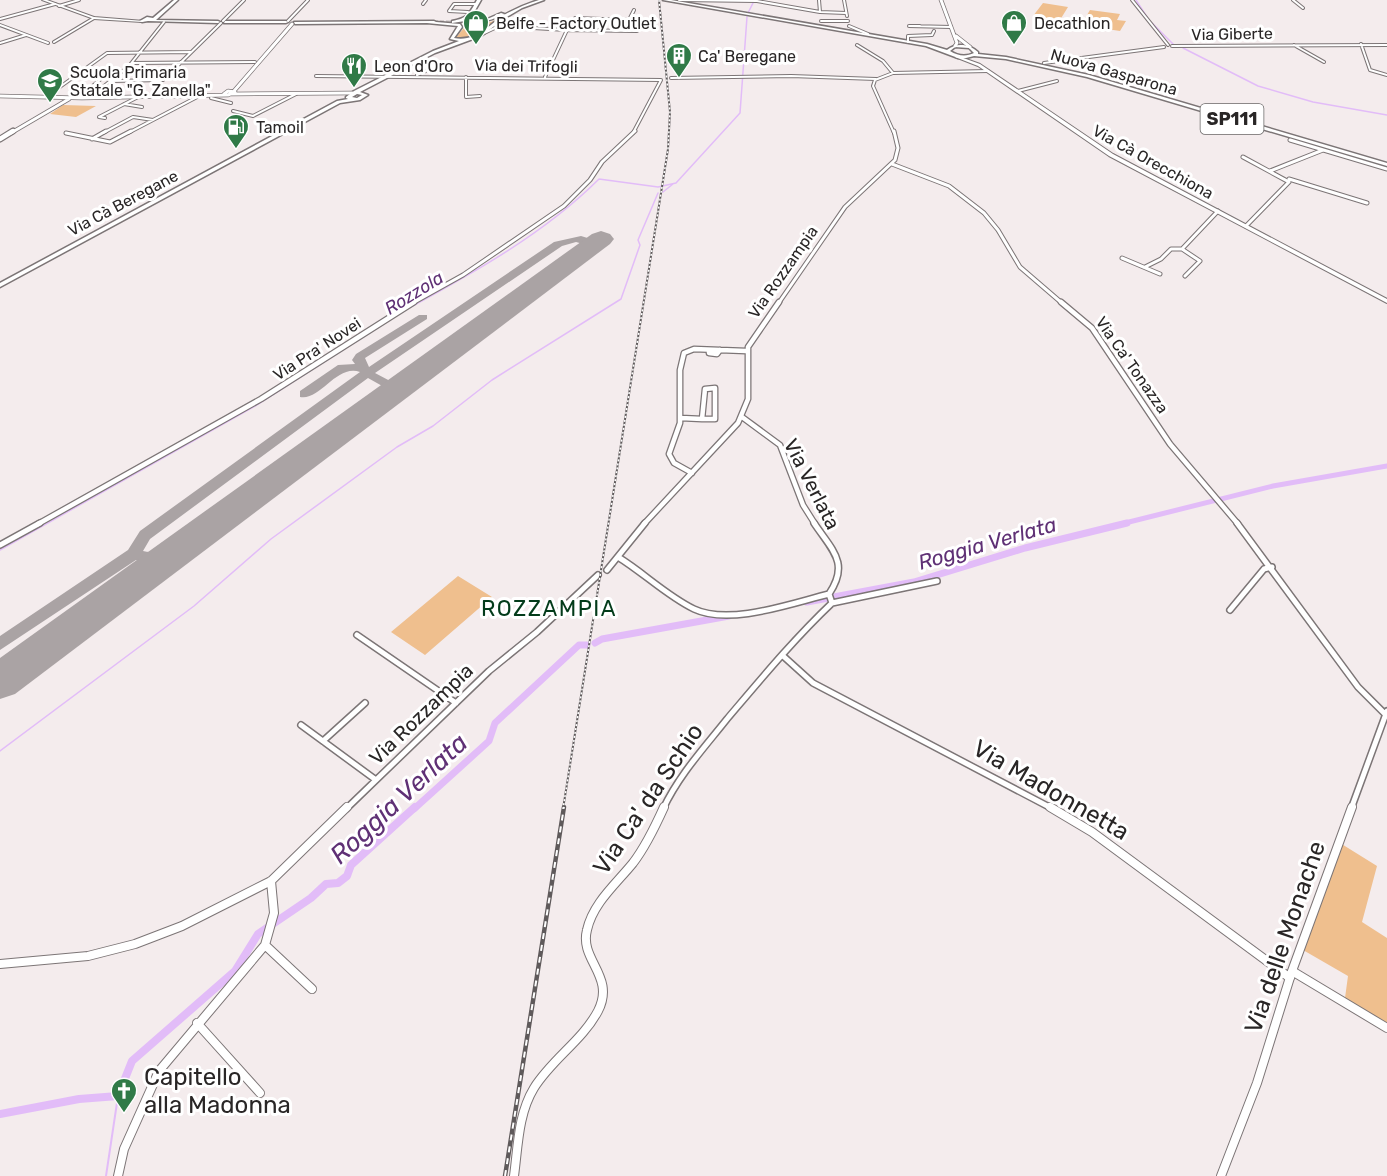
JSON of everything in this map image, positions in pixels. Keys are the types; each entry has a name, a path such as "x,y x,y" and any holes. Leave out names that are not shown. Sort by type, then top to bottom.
{"main road":[{"path":"44,0 94,18 130,21 149,19 164,22 457,24 460,26 452,39 456,41 480,35"},
{"path":"149,19 176,0"},
{"path":"470,13 471,20 482,22 542,0"},
{"name":"Nuova Gasparona","path":"656,0 927,45 954,46 1094,78 1387,167"},
{"name":"Nuova Gasparona","path":"665,0 780,20"},
{"path":"423,58 467,23 476,2"},
{"path":"350,95 423,58 480,35 501,19 524,6"},
{"path":"149,19 165,9"},
{"path":"378,23 455,22 464,20 470,13"},
{"path":"467,23 489,22 507,13"},
{"path":"378,23 434,22"},
{"name":"Nuova Gasparona","path":"927,45 956,56 973,52"},
{"path":"948,52 954,46"},
{"name":"Via Cà Orecchiona","path":"973,52 979,65"},
{"name":"Via Cà Orecchiona","path":"956,56 979,65 1111,155 1387,300"},
{"path":"350,95 363,98 366,94 364,91 368,87"},
{"name":"Via Cà Beregane","path":"0,285 350,95"}],"street":[{"path":"0,19 79,0"},
{"path":"111,81 163,80 244,0"},
{"path":"229,93 309,0"},
{"path":"423,4 426,0"},
{"path":"681,0 755,1 820,12 846,13"},
{"path":"819,0 820,12"},
{"path":"844,0 849,26 857,32 896,40"},
{"path":"940,0 955,35 973,52"},
{"path":"1132,0 1166,46"},
{"path":"1293,0 1303,8"},
{"path":"470,13 449,11 454,4 476,2"},
{"path":"545,77 572,19 629,20 634,10"},
{"path":"0,25 48,43 54,42 94,18"},
{"path":"501,19 499,23 507,26"},
{"path":"821,21 848,21"},
{"path":"89,98 142,53 164,22"},
{"path":"804,24 837,29 849,26"},
{"path":"480,35 497,27 507,26 637,31"},
{"path":"920,26 951,27"},
{"path":"908,42 908,36 932,35 934,31"},
{"path":"0,43 26,34"},
{"path":"954,46 955,35"},
{"name":"Via Giberte","path":"1291,44 1324,62"},
{"path":"1361,44 1370,70 1387,75"},
{"path":"857,45 883,61 893,73"},
{"name":"Via Giberte","path":"1057,65 1166,46 1387,45"},
{"path":"1121,51 1126,54"},
{"path":"46,98 107,53 191,52"},
{"path":"132,63 256,63"},
{"path":"1044,63 1057,65"},
{"path":"416,76 434,67"},
{"path":"671,78 746,76 876,79 893,73 988,71"},
{"path":"78,98 107,74 102,73"},
{"name":"Via dei Trifogli","path":"316,76 545,77 656,79 661,82"},
{"path":"466,77 466,97 480,96"},
{"path":"876,79 873,86 893,129 898,148 892,164"},
{"path":"1018,92 1057,81"},
{"name":"Via Pra' Novei","path":"0,545 261,399 396,312 463,275 564,206 590,180 602,162 636,130 661,82"},
{"path":"212,97 229,93 350,95"},
{"path":"233,111 253,116 296,94"},
{"path":"0,96 89,98 201,95 231,103"},
{"path":"66,133 108,142 201,95"},
{"path":"105,118 99,117 138,97"},
{"path":"0,139 72,98"},
{"path":"124,104 142,107"},
{"path":"92,139 133,117 153,120"},
{"path":"1290,140 1338,153"},
{"path":"1270,171 1323,150"},
{"path":"1243,158 1289,179 1367,203"},
{"name":"Via Rozzampia","path":"746,351 845,207 892,164"},
{"name":"Via Ca' Tonazza","path":"892,164 949,186 984,213 999,230 1020,267 1092,328 1170,444 1252,540 1358,687 1386,714"},
{"path":"1246,226 1290,182 1289,179"},
{"name":"Via Cà Orecchiona","path":"1145,267 1161,259 1171,249 1182,249 1218,211"},
{"path":"1182,249 1200,261 1185,276"},
{"path":"1122,258 1160,274"},
{"path":"607,570 640,528 692,473 742,417 749,386 746,351 688,351 682,358 679,396 681,418 669,453 670,459 692,473"},
{"path":"681,418 702,419 715,419 714,388 705,389 702,419"},
{"name":"Via Verlata","path":"742,417 780,445 803,505 839,562 839,579 830,598"},
{"path":"618,557 649,576 696,611 716,614 745,612 937,581"},
{"path":"1230,610 1264,569 1272,567"},
{"name":"Via Rozzampia","path":"0,964 88,956 136,943 194,919 271,881 456,703 598,574"},
{"name":"Via Ca' da Schio","path":"514,1176 524,1114 531,1094 548,1068 594,1018 604,998 604,981 587,946 585,932 594,911 639,855 676,784 830,598"},
{"path":"357,634 456,703"},
{"name":"Via Madonnetta","path":"782,655 790,665 813,683 1036,799 1092,832 1291,974 1387,1028"},
{"path":"323,741 365,703"},
{"name":"Via delle Monache","path":"1221,1176 1257,1083 1291,974 1386,714"},
{"path":"301,725 376,780"},
{"path":"118,1176 124,1149 144,1098 159,1071 197,1023 265,945 273,925 275,892 271,881"},
{"path":"265,945 312,989"},
{"path":"197,1023 260,1094"}],"shaded area":[{"path":"1043,3 1068,7 1060,20 1033,16"},
{"path":"514,10 478,35 454,40 468,23 491,22"},
{"path":"1090,10 1120,14 1117,20 1126,21 1120,31 1081,25"},
{"path":"63,105 96,106 76,117 50,114"},
{"path":"458,576 492,597 425,655 391,632"},
{"path":"1340,843 1377,866 1362,922 1387,938 1387,1023 1345,998 1348,976 1303,950"}],"waterway":[{"path":"1136,0 1147,17"},
{"name":"Rozzola","path":"748,13 754,1"},
{"name":"Rozzola","path":"402,312 480,268 530,236 599,179 658,187 676,183 740,113 747,17"},
{"path":"1152,23 1174,45"},
{"path":"1183,48 1258,86 1313,102 1387,115"},
{"name":"Rozzola","path":"663,192 673,184"},
{"path":"0,751 194,606 271,539 397,447 433,426 492,380 621,299 640,245 638,240 658,193"},
{"name":"Rozzola","path":"0,550 255,406 380,326"},
{"name":"Roggia Verlata","path":"1121,524 1273,486 1387,466"},
{"name":"Roggia Verlata","path":"807,602 914,582 1025,548 1127,523"},
{"name":"Roggia Verlata","path":"595,643 602,639 729,616"},
{"name":"Roggia Verlata","path":"414,809 489,741 495,723 579,645 587,645"},
{"name":"Roggia Verlata","path":"0,1114 79,1099 118,1096 132,1061 235,971 258,934 311,898 326,884 338,883 347,876 351,865 415,807"},
{"path":"106,1176 118,1096"}],"taxiway":[{"path":"367,373 558,244 576,239 594,244"},
{"path":"367,373 358,360 360,356 423,317"},
{"path":"304,394 342,368 360,367"},
{"path":"135,553 137,545 145,535 367,373"},
{"path":"367,373 390,386"},
{"path":"390,386 406,383"},
{"path":"387,396 390,386"},
{"path":"0,644 135,553"},
{"path":"135,553 149,558 174,553"}],"runway":[{"path":"0,681 601,239"}],"tunnel":[{"path":"434,22 468,23"}],"railway":[{"path":"563,809 668,149 670,112 659,0"},
{"path":"505,1176 564,807"}],"place":[{"name":"Belfe - Factory Outlet","path":"476,46"},
{"name":"Decathlon","path":"1014,46"},
{"name":"Ca' Beregane","path":"679,79"},
{"name":"Leon d'Oro","path":"354,89"},
{"name":"Scuola Primaria Statale \"G. Zanella\"","path":"50,104"},
{"name":"Tamoil","path":"236,150"},
{"name":"Capitello alla Madonna","path":"124,1114"}],"district":[{"name":"ROZZAMPIA","path":"549,608"}]}
